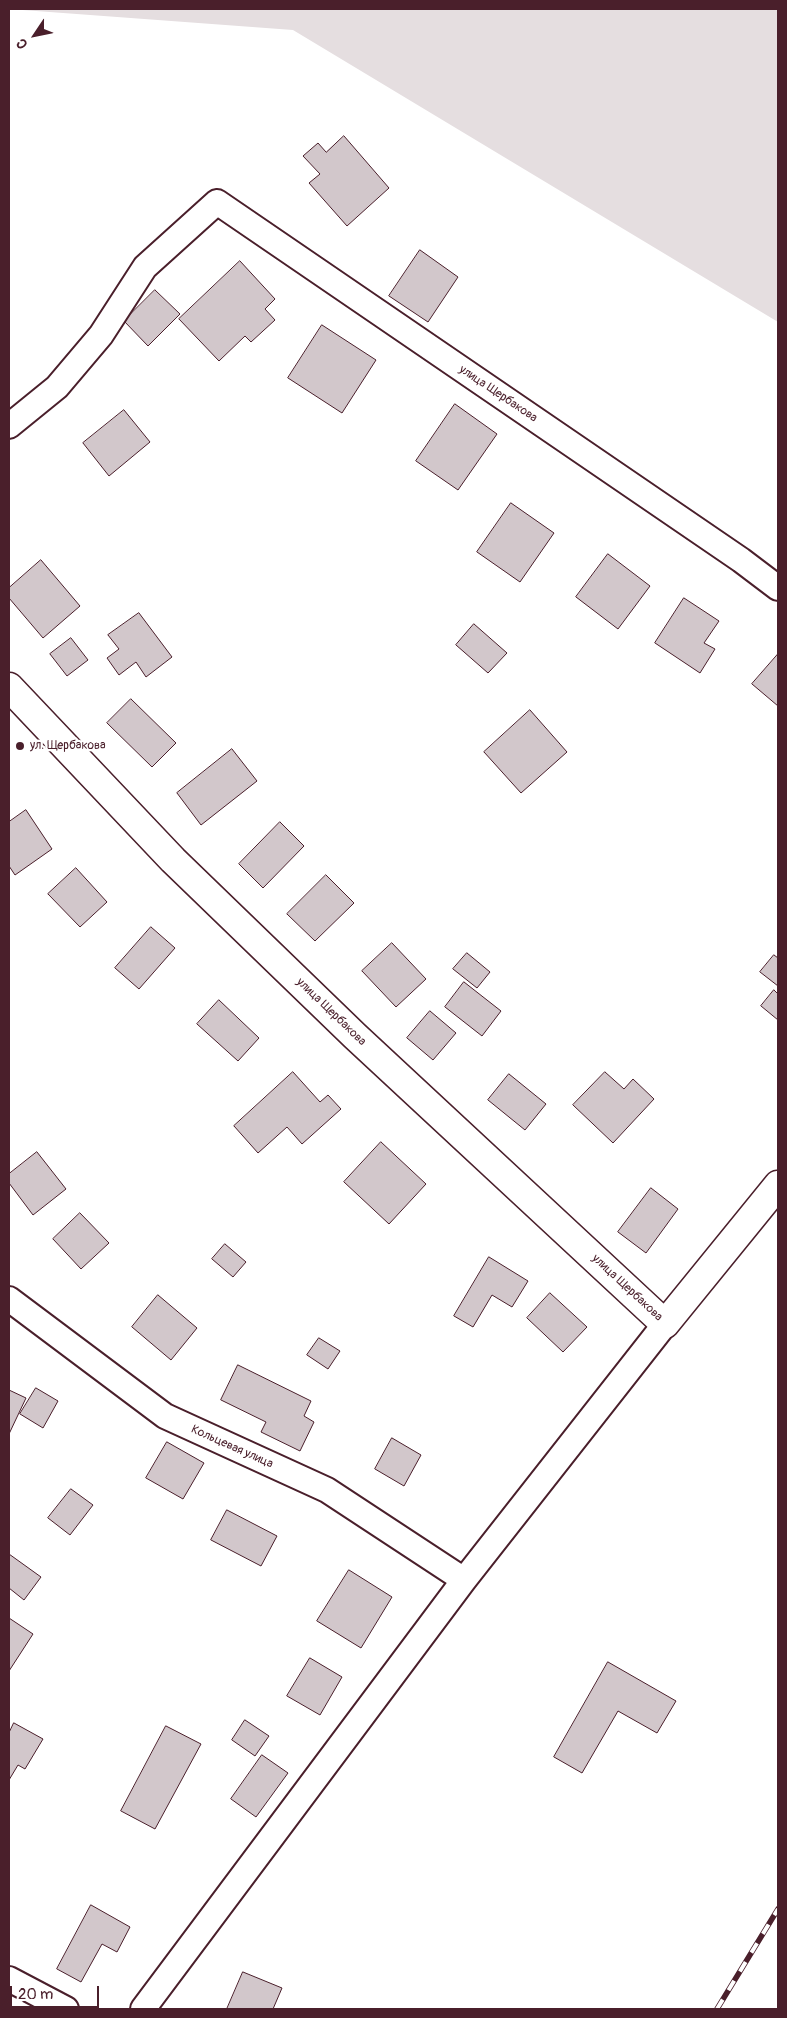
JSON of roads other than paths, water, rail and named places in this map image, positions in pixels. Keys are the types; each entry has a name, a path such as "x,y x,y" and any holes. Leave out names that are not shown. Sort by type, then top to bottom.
{"street":[{"name":"улица Щербакова","path":"9,426 57,387 101,335 145,268 217,202 741,560 778,588"},
{"name":"улица Щербакова","path":"9,687 173,860 355,1036 665,1324"},
{"path":"143,2009 464,1580 665,1324 778,1185"},
{"name":"Кольцевая улица","path":"9,1299 165,1416 327,1490 464,1580"},
{"path":"9,1979 66,2009"}],"railway":[{"path":"717,2009 778,1909"}],"place":[{"name":"ул. Щербакова","path":"20,746"}]}
